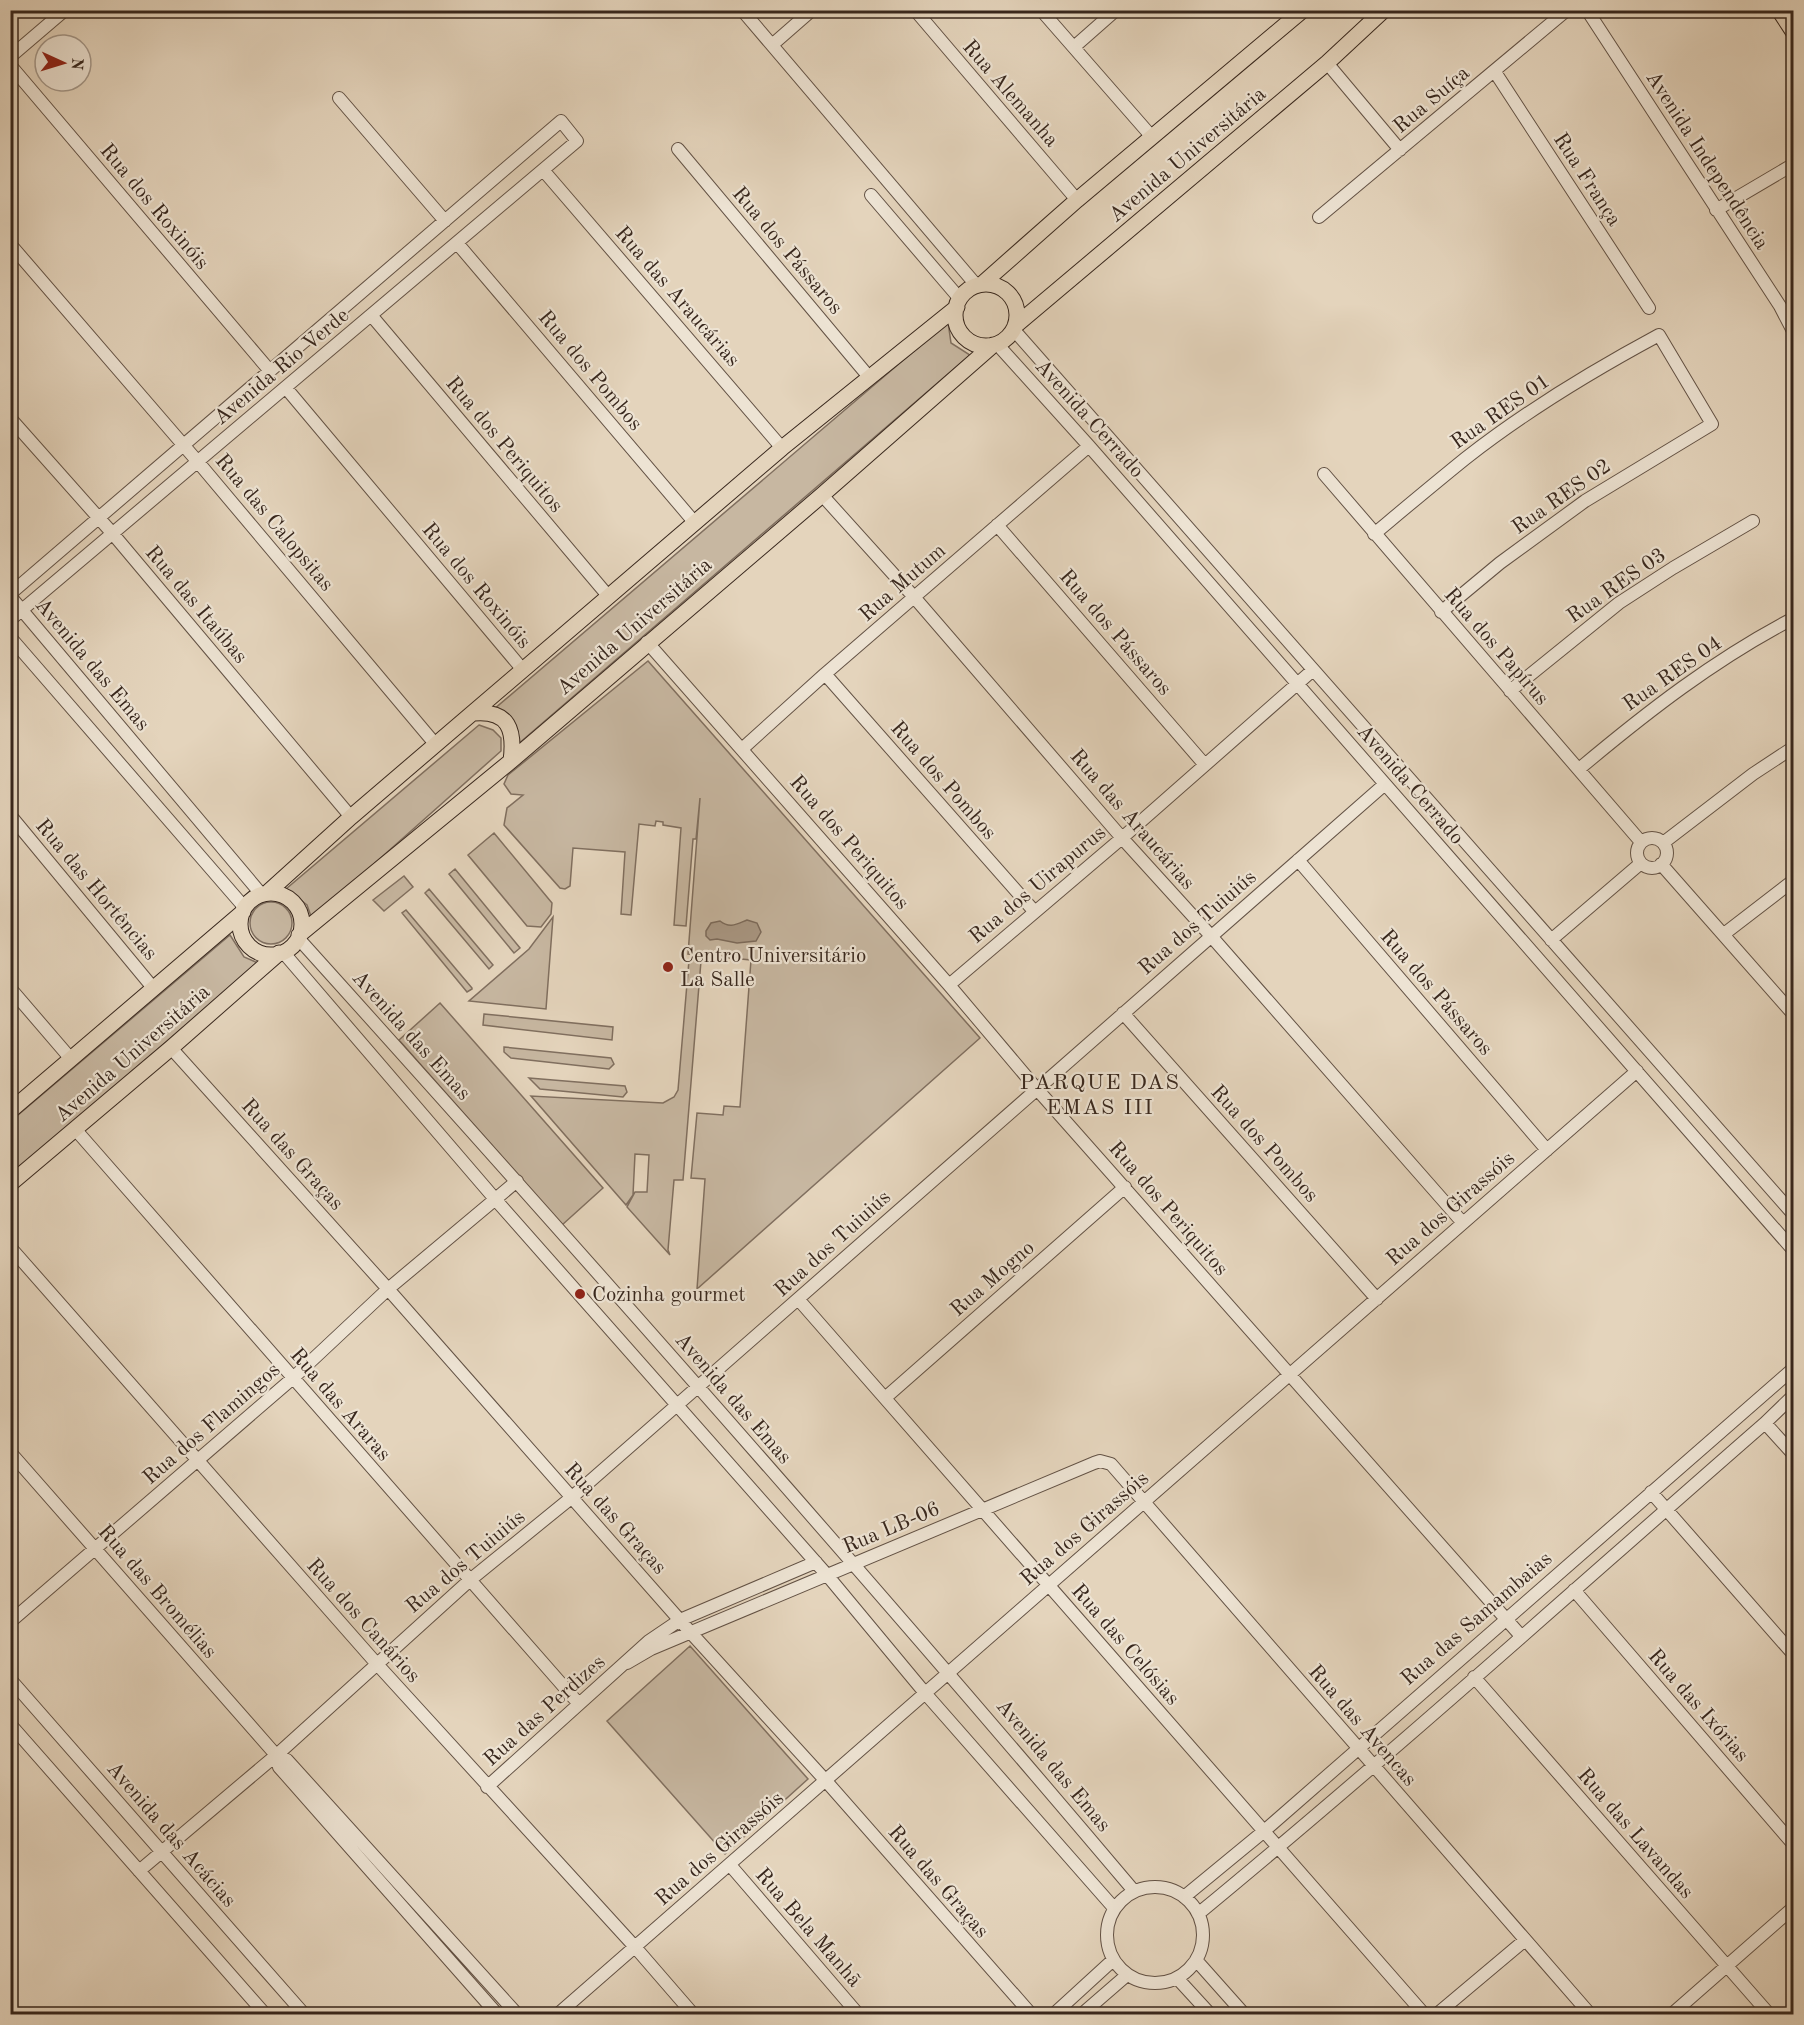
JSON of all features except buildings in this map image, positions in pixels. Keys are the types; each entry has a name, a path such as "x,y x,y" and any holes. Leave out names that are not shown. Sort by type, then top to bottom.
{"main road":[{"name":"Avenida Universitária","path":"979,285 1303,10"},
{"name":"Avenida Universitária","path":"1014,327 1327,63 1384,10"},
{"path":"1779,10 1794,33"},
{"path":"979,285 1002,288 1010,296 1017,313 1014,327 1006,339 995,344 978,345 962,334 957,324 959,303 963,294 979,285"},
{"name":"Avenida Universitária","path":"264,894 782,448 959,303"},
{"name":"Avenida Universitária","path":"299,936 511,760 995,344"},
{"path":"474,713 486,712 505,722 513,737 511,760"},
{"path":"277,893 287,897 300,913 302,922 299,936 290,948 281,952 263,953 247,943 242,933 240,923 244,910 250,902 264,894 277,893"},
{"name":"Avenida Universitária","path":"10,1111 244,910"},
{"name":"Avenida Universitária","path":"10,1184 281,952"}],"street":[{"path":"10,57 65,10"},
{"path":"742,10 979,285"},
{"path":"772,45 812,10"},
{"name":"Rua Alemanha","path":"915,10 1077,200"},
{"path":"1041,10 1152,137"},
{"path":"1074,47 1116,10"},
{"name":"Rua Suíça","path":"1319,217 1495,72 1566,10"},
{"name":"Avenida Independência","path":"1587,10 1780,306 1794,333"},
{"path":"1327,63 1400,150"},
{"name":"Rua dos Roxinóis","path":"10,65 270,371"},
{"name":"Rua França","path":"1495,72 1649,308"},
{"path":"339,98 445,221"},
{"name":"Avenida Rio Verde","path":"10,595 561,121 577,141 10,620"},
{"name":"Rua dos Pássaros","path":"678,149 869,377"},
{"path":"1716,210 1794,164"},
{"name":"Rua das Araucárias","path":"543,170 782,448"},
{"path":"871,195 959,303"},
{"name":"Rua dos Pombos","path":"457,243 695,523"},
{"name":"Rua das Calopsitas","path":"10,244 184,445 436,744"},
{"name":"Rua dos Periquitos","path":"371,315 609,597"},
{"name":"Avenida Cerrado","path":"1014,327 1794,1215"},
{"name":"Rua RES 02","path":"1441,612 1500,563 1585,501 1712,424 1659,335"},
{"name":"Rua RES 01","path":"1374,534 1467,457 1525,415 1592,372 1659,335"},
{"name":"Avenida Cerrado","path":"995,344 1089,446 1794,1251"},
{"name":"Rua dos Roxinóis","path":"286,388 523,670"},
{"name":"Rua das Itaúbas","path":"10,418 112,534 351,817"},
{"name":"Rua Mutum","path":"742,749 825,674 1089,446"},
{"name":"Rua dos Papírus","path":"1324,474 1641,842"},
{"name":"Rua das Araucárias","path":"822,495 1463,1223"},
{"name":"Rua RES 03","path":"1510,691 1619,603 1753,521"},
{"name":"Rua dos Pássaros","path":"997,525 1205,765"},
{"name":"Avenida das Emas","path":"10,595 264,894"},
{"name":"Rua RES 04","path":"1579,769 1638,719 1689,682 1735,651 1794,618"},
{"name":"Avenida das Emas","path":"10,637 244,910"},
{"name":"Rua dos Periquitos","path":"647,642 949,985 1036,1088 1521,1636"},
{"name":"Rua dos Uirapurus","path":"949,985 1122,838 1313,670"},
{"name":"Rua dos Pombos","path":"825,674 1034,911"},
{"path":"1663,843 1753,774 1794,747"},
{"name":"Rua dos Tuiuiús","path":"139,1871 276,1755 470,1580 572,1498 1036,1088 1385,784"},
{"name":"Rua das Hortências","path":"10,815 154,989"},
{"path":"1652,838 1663,843 1667,854 1661,864 1651,867 1641,862 1637,852 1641,842 1652,838"},
{"name":"Rua dos Pássaros","path":"1298,860 1547,1150"},
{"path":"1551,940 1641,862"},
{"path":"1661,864 1794,1015"},
{"path":"1724,934 1794,880"},
{"name":"Avenida das Emas","path":"299,936 950,1672 1134,1891"},
{"name":"Avenida das Emas","path":"281,952 495,1199 816,1562 925,1693 1114,1908"},
{"path":"10,988 71,1059"},
{"name":"Rua dos Pombos","path":"1123,1013 1377,1299"},
{"name":"Rua das Graças","path":"171,1048 388,1289 1031,2014"},
{"name":"Rua dos Girassóis","path":"558,2014 1637,1071"},
{"name":"Rua das Araras","path":"75,1129 579,1704"},
{"name":"Rua dos Flamingos","path":"10,1622 198,1462 293,1378 388,1289 517,1181"},
{"name":"Rua Mogno","path":"885,1398 1125,1187"},
{"name":"Rua dos Canários","path":"10,1247 376,1663 635,1947 693,2014"},
{"name":"Rua das Celósias","path":"798,1299 1424,2014"},
{"name":"Rua das Samambaias","path":"1184,1897 1263,1832 1505,1618 1794,1368"},
{"name":"Rua das Samambaias","path":"1198,1914 1278,1848 1666,1510 1794,1395"},
{"path":"1765,1423 1794,1455"},
{"name":"Rua das Bromélias","path":"10,1452 276,1755 287,1760 517,2014"},
{"name":"Rua das Avencas","path":"1106,1462 1116,1468 1143,1502 1590,2014"},
{"name":"Rua LB-06","path":"692,1634 1094,1463 1106,1462"},
{"path":"1651,1492 1794,1655"},
{"path":"680,1620 816,1562"},
{"name":"Rua das Ixórias","path":"1574,1590 1794,1845"},
{"name":"Rua das Perdizes","path":"487,1787 649,1641 680,1620"},
{"name":"Rua das Perdizes","path":"627,1663 651,1649 692,1634"},
{"name":"Rua das Lavandas","path":"1474,1677 1768,2014"},
{"name":"Avenida das Acácias","path":"10,1679 304,2014"},
{"path":"10,1724 265,2014"},
{"name":"Rua das Bromélias","path":"276,1755 279,1767 497,2014"},
{"name":"Rua Bela Manhã","path":"730,1865 858,2014"},
{"path":"1143,1888 1169,1888 1184,1897 1198,1914 1201,1923 1202,1942 1196,1960 1177,1978 1156,1983 1146,1983 1127,1975 1113,1960 1108,1950 1107,1928 1114,1908 1126,1895 1143,1888"},
{"path":"1672,2014 1794,1908"},
{"path":"1437,2014 1525,1940"},
{"path":"1054,2014 1113,1960"},
{"path":"1196,1960 1244,2014"},
{"path":"1082,2014 1127,1975"},
{"path":"1177,1978 1210,2014"}],"shaded area":[{"path":"948,322 951,343 970,355 517,745 493,710"},
{"path":"648,661 980,1038 697,1289 705,1179 691,1178 697,1113 723,1115 724,1106 740,1107 751,960 688,954 700,798 696,839 693,839 686,926 674,925 681,828 663,825 663,822 656,821 655,826 639,824 631,915 621,914 625,852 573,848 570,886 565,889 560,888 504,825 507,808 523,795 511,794 504,784 508,775"},
{"path":"479,725 493,730 501,738 501,751 312,919 307,905 286,889"},
{"path":"494,833 552,903 551,914 541,927 527,926 468,855"},
{"path":"455,869 520,948 514,953 449,874"},
{"path":"404,876 413,887 384,911 373,900"},
{"path":"429,889 493,965 489,969 425,893"},
{"path":"271,902 286,908 292,923 286,938 271,944 256,938 250,923 256,908"},
{"path":"406,910 472,989 467,992 402,913"},
{"path":"553,917 546,1009 469,1001 529,949"},
{"path":"747,920 757,923 761,932 756,941 737,943 710,940 706,936 711,923 720,921 727,925 734,925"},
{"path":"230,935 244,957 258,963 11,1175 11,1121"},
{"path":"689,960 701,961 683,1180 674,1180 668,1250 670,1255 627,1207 635,1192 647,1192 649,1155 635,1154 633,1195 626,1205 531,1096 663,1103 674,1097 678,1090"},
{"path":"440,1003 603,1188 562,1225 399,1040"},
{"path":"484,1014 613,1027 612,1040 483,1025"},
{"path":"504,1047 611,1058 614,1064 609,1069 511,1058 504,1052"},
{"path":"529,1078 625,1086 627,1092 623,1097 540,1089"},
{"path":"690,1646 808,1779 725,1854 607,1721"}],"place":[{"name":"Centro Universitário La Salle","path":"668,967"},
{"name":"Cozinha gourmet","path":"580,1294"}],"district":[{"name":"PARQUE DAS EMAS III","path":"1100,1094"}]}
